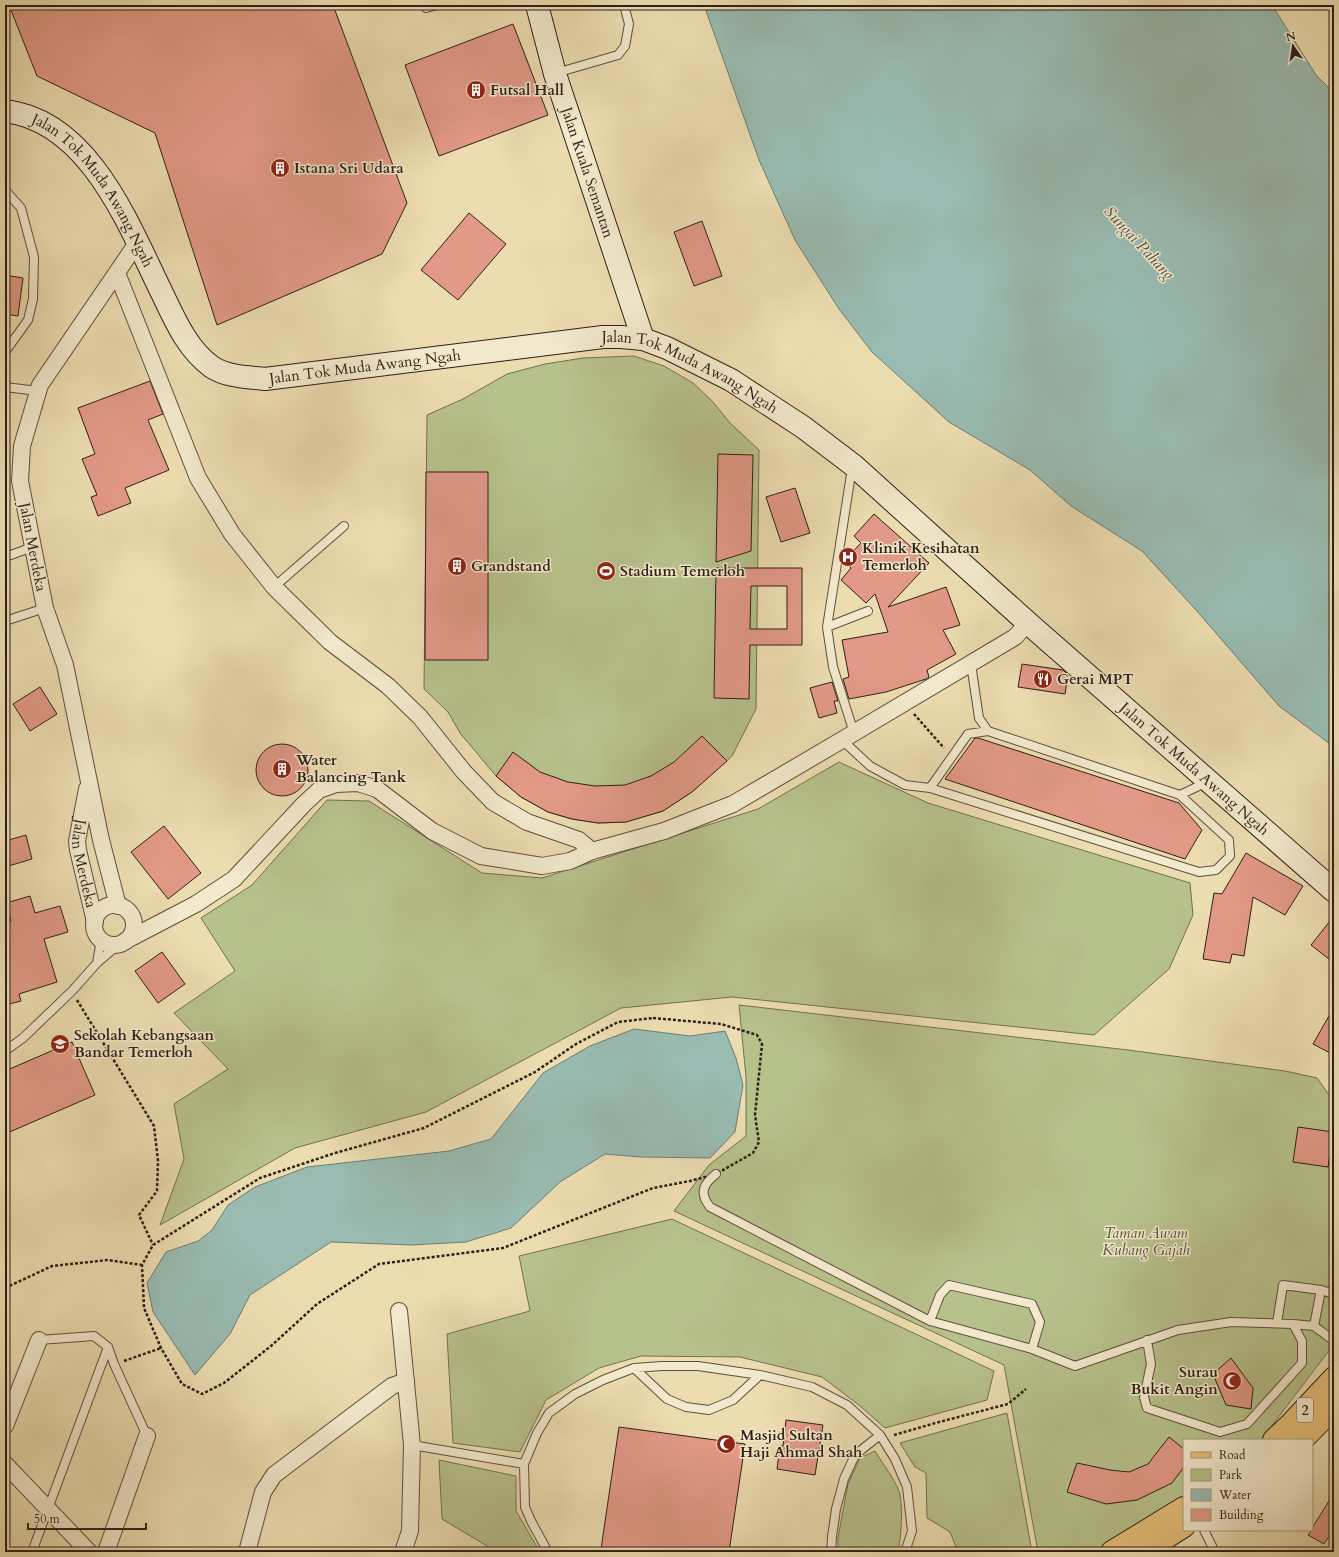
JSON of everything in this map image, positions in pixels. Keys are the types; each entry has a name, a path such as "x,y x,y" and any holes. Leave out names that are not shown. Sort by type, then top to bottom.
{"main road":[{"name":"Jalan Kuala Semantan","path":"537,5 555,74 643,339"},
{"name":"Jalan Tok Muda Awang Ngah","path":"5,111 15,112 43,122 71,141 91,163 125,218 181,332 195,352 213,368 238,377 265,379 603,337 621,337 643,339 667,348 731,380 803,427 853,465 1028,623 1334,891"},
{"name":"2","path":"1275,1439 1334,1378"},
{"name":"2","path":"1303,1439 1334,1407"},
{"path":"1112,1552 1183,1509"},
{"path":"1143,1552 1183,1527"}],"street":[{"name":"Jalan Merdeka","path":"118,906 100,840 65,665 45,608 20,481 22,446 40,385 137,243"},
{"path":"117,273 198,478 232,534 274,587 330,642 388,686 420,717 464,772 493,802 527,822 579,840 592,851"},
{"path":"122,943 133,931 133,918 124,908 118,906 108,906 103,908 94,922 95,929 101,940 113,945 122,943 196,904 234,879 319,790 336,784 358,783 377,789 432,831 481,856 542,866 570,861 592,851 664,831 733,804 1015,637 1028,623"},
{"name":"Jalan Merdeka","path":"88,782 77,841 94,922"},
{"path":"133,918 163,921"},
{"path":"400,1311 412,1445 410,1531 403,1552"},
{"path":"5,1426 38,1340"},
{"path":"247,1552 263,1492 274,1475 392,1386 406,1381"},
{"path":"106,1552 147,1436"},
{"path":"5,1464 47,1510 89,1552"}],"lane":[{"path":"425,5 426,8 437,5"},
{"path":"555,74 618,55 625,46 629,24 624,5"},
{"path":"5,190 21,208 34,257 33,299 28,320 5,352"},
{"path":"5,387 38,391"},
{"path":"853,465 826,627 848,737 870,766 905,784 930,788 1199,872 1216,870 1230,856 1229,840 1180,795 988,731 968,734 930,788"},
{"path":"274,587 344,526"},
{"path":"5,557 33,547"},
{"path":"5,621 45,608"},
{"path":"826,627 868,611"},
{"path":"970,664 979,718 988,731"},
{"path":"1180,795 1208,781"},
{"path":"97,962 101,940"},
{"path":"5,1051 23,1038 72,991 97,962 122,943"},
{"path":"716,1174 707,1181 703,1190 704,1199 710,1207 930,1321 1032,1349 1075,1366 1178,1330 1231,1322 1277,1323 1314,1326 1334,1341"},
{"path":"930,1321 940,1295 949,1285 1032,1304 1040,1322 1032,1349"},
{"path":"1277,1323 1283,1285 1321,1290 1334,1294"},
{"path":"1314,1326 1321,1290"},
{"path":"1147,1340 1151,1364 1144,1397 1147,1408 1220,1432 1247,1424 1302,1363 1302,1341 1293,1324"},
{"path":"38,1340 94,1336 108,1347 114,1364 147,1436"},
{"path":"32,1552 108,1347"},
{"path":"548,1552 530,1521 525,1507 524,1464 536,1433 549,1413 575,1394 603,1380 634,1368 698,1366 760,1375 812,1387 846,1405 881,1437 895,1459 907,1487 912,1531 906,1552"},
{"path":"634,1368 667,1399 686,1408 709,1410 733,1400 760,1375"},
{"path":"831,1552 836,1509 844,1479 855,1455 881,1437"},
{"path":"412,1445 524,1464"},
{"path":"1204,1531 1215,1552"}],"path":[{"path":"905,703 942,746 954,754"},
{"path":"72,991 154,1126 158,1161 157,1192 139,1215 153,1245"},
{"path":"653,1018 721,1024 757,1035 762,1044 755,1115 759,1142 752,1153 716,1174 653,1188 503,1248 379,1264 317,1304 271,1346 224,1383 202,1394 182,1384 161,1348 144,1308 142,1265 153,1245 260,1178 335,1153 424,1128 535,1072 576,1044 618,1022 653,1018"},
{"path":"5,1288 52,1266 108,1260 142,1265"},
{"path":"114,1364 161,1348"},
{"path":"881,1437 1008,1404 1026,1389"}],"green space":[{"path":"634,356 664,366 693,383 712,401 730,423 759,450 756,709 732,756 692,792 663,811 626,822 598,823 572,819 548,812 521,797 496,776 460,733 448,712 424,689 427,415 463,399 507,374 545,364 583,358"},
{"path":"839,762 928,803 1190,883 1193,915 1169,969 1094,1035 732,997 621,1008 426,1112 295,1148 160,1225 184,1159 174,1104 228,1069 174,1013 235,971 201,918 252,885 327,800 369,801 482,873 542,878 758,809"},
{"name":"Taman Awam Kubang Gajah","path":"739,1005 1128,1050 1285,1071 1317,1078 1334,1102 1334,1344 1262,1439 1183,1439 1183,1496 1095,1552 1038,1552 1004,1365 674,1211 709,1165 746,1136 746,1077"},
{"path":"672,1219 994,1371 987,1400 885,1428 860,1406 822,1377 740,1357 641,1356 599,1368 546,1400 520,1452 453,1443 447,1334 530,1311 519,1256"},
{"path":"1007,1413 1032,1552 958,1552 950,1532 927,1518 926,1473 915,1467 900,1443"},
{"path":"875,1451 899,1491 901,1531 899,1547 897,1552 838,1552 838,1538 848,1484 860,1458"},
{"path":"439,1460 516,1476 516,1511 540,1552 497,1552 442,1519"}],"water":[{"name":"Sungai Pahang","path":"704,5 1272,5 1316,75 1334,93 1334,747 1279,706 1196,610 1142,551 1071,506 1030,470 949,422 872,352 839,309 795,240 759,160"},
{"path":"634,1029 690,1036 725,1031 736,1058 743,1085 735,1132 710,1158 642,1157 605,1154 560,1182 511,1228 466,1242 411,1245 331,1242 250,1295 230,1334 195,1375 153,1312 147,1283 166,1252 198,1241 212,1230 228,1205 255,1187 307,1167 449,1151 491,1139 543,1073 590,1046"}],"building":[{"name":"Istana Sri Udara","path":"9,5 333,5 407,203 382,254 217,325 155,133 37,76"},
{"name":"Futsal Hall","path":"513,24 548,115 439,156 405,65"},
{"path":"469,213 506,244 458,300 421,270"},
{"path":"702,221 722,276 694,286 674,232"},
{"path":"5,275 23,278 18,316 5,314"},
{"path":"150,381 163,414 148,420 169,470 125,488 131,503 98,516 91,497 97,495 82,459 95,454 78,408"},
{"path":"718,454 753,455 751,551 716,562"},
{"name":"Grandstand","path":"426,472 488,472 488,660 425,660"},
{"path":"795,488 810,533 781,542 766,497"},
{"path":"874,514 929,563 888,607 946,587 960,625 943,630 956,654 927,670 929,677 926,679 886,692 849,699 843,679 849,677 842,640 888,632 875,594 866,603 841,580 851,568 844,561 861,543 854,536"},
{"path":"716,568 802,568 802,645 750,645 749,699 714,698","holes":["751,586 787,586 787,629 750,629"]},
{"name":"Gerai MPT","path":"1022,664 1063,670 1068,675 1065,694 1018,687"},
{"path":"832,682 838,701 834,701 837,713 819,718 810,688"},
{"path":"40,687 57,714 30,731 13,704"},
{"path":"702,736 727,761 692,792 663,811 626,822 598,823 572,819 548,812 521,797 496,776 513,752 540,772 568,782 595,786 625,785 651,776 674,762"},
{"path":"975,738 1179,803 1202,830 1185,859 945,779"},
{"name":"Water Balancing Tank","path":"282,744 292,746 300,752 306,760 308,770 306,780 300,788 292,794 282,796 272,794 264,788 258,780 256,770 258,760 264,752 272,746"},
{"path":"164,826 201,873 168,899 131,852"},
{"path":"26,835 32,859 5,867 5,841"},
{"path":"1246,853 1303,886 1285,915 1253,897 1244,956 1232,954 1230,963 1203,959 1214,893 1222,894"},
{"path":"30,896 35,913 60,906 68,932 44,939 57,982 19,994 21,1001 5,1005 5,922 11,921 6,903"},
{"path":"1334,916 1334,963 1311,945"},
{"path":"162,952 185,984 158,1003 135,971"},
{"path":"1334,1007 1334,1055 1313,1044"},
{"path":"72,1042 95,1095 5,1134 5,1071"},
{"path":"1298,1127 1333,1132 1328,1167 1293,1162"},
{"name":"Surau Bukit Angin","path":"1231,1358 1253,1388 1251,1409 1226,1405 1213,1374"},
{"path":"786,1420 823,1425 815,1475 777,1469 780,1446 783,1446"},
{"path":"619,1427 745,1444 729,1552 622,1552 601,1549"},
{"path":"1169,1437 1183,1448 1183,1468 1172,1483 1137,1500 1106,1504 1067,1492 1077,1463 1110,1470 1129,1472 1148,1464"},
{"path":"1334,1493 1334,1528 1324,1544 1308,1535 1313,1531 1313,1526"}],"place":[{"name":"Futsal Hall","path":"476,90"},
{"name":"Istana Sri Udara","path":"280,168"},
{"name":"Klinik Kesihatan Temerloh","path":"848,557"},
{"name":"Grandstand","path":"457,566"},
{"name":"Stadium Temerloh","path":"606,571"},
{"name":"Gerai MPT","path":"1043,679"},
{"name":"Water Balancing Tank","path":"282,769"},
{"name":"Sekolah Kebangsaan Bandar Temerloh","path":"60,1044"},
{"name":"Surau Bukit Angin","path":"1232,1381"},
{"name":"Masjid Sultan Haji Ahmad Shah","path":"726,1444"}]}
